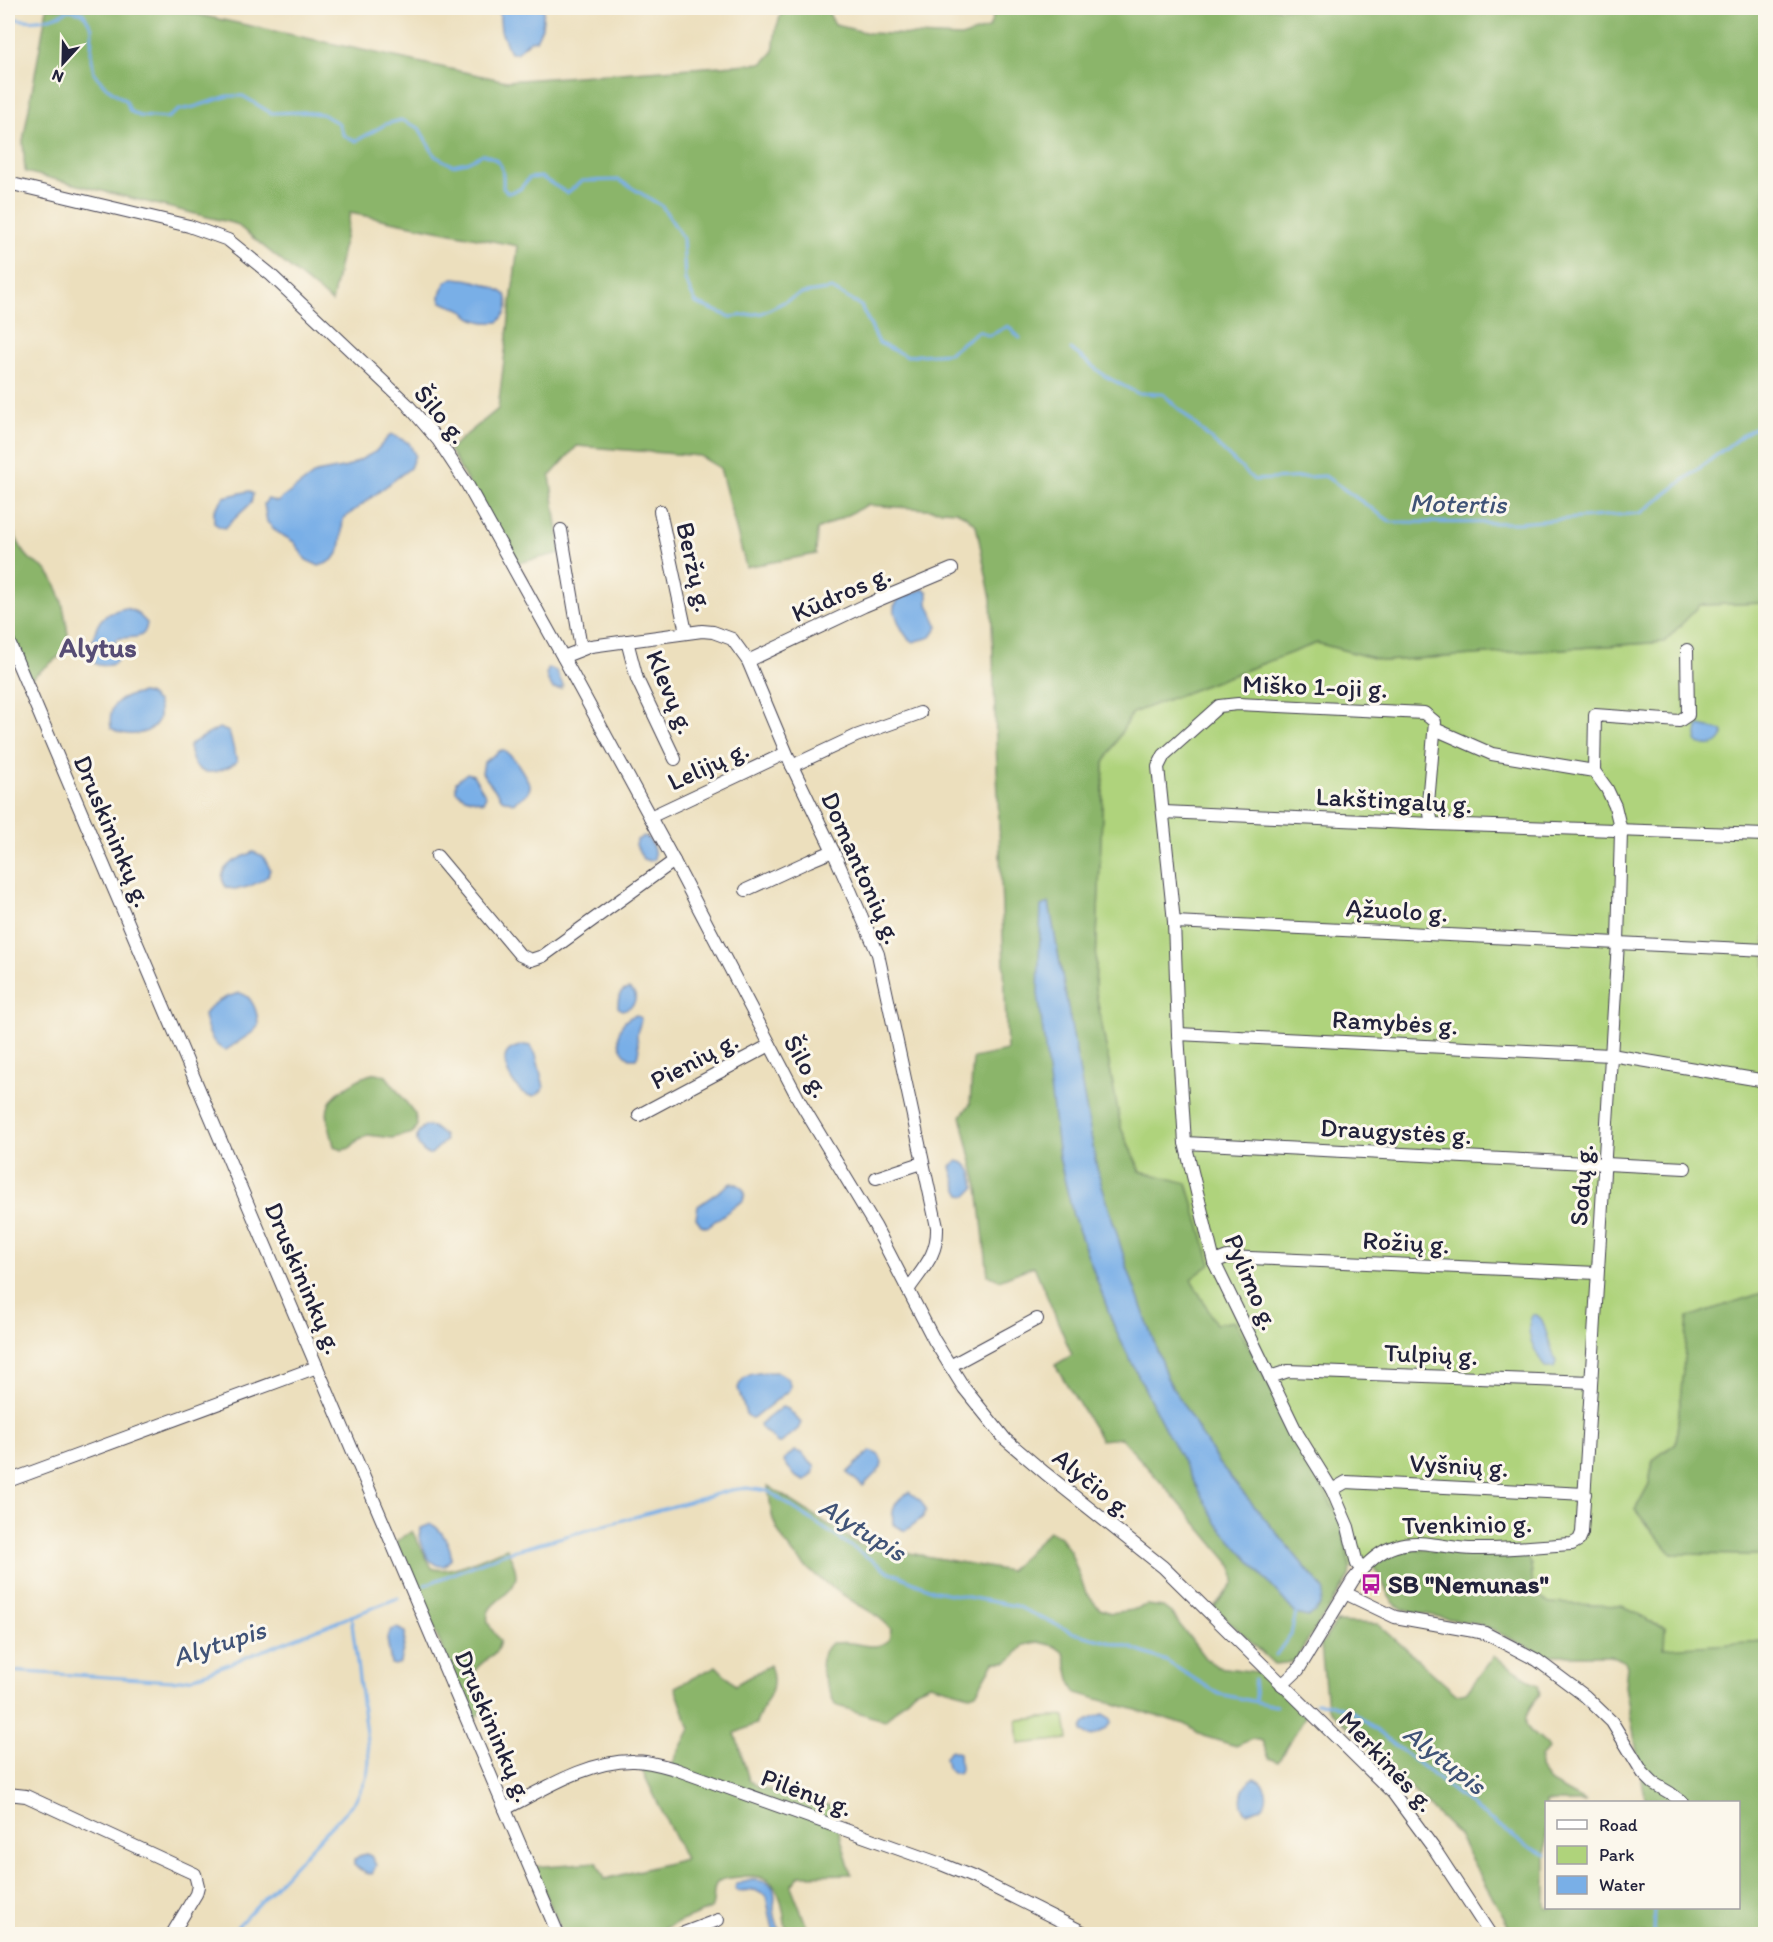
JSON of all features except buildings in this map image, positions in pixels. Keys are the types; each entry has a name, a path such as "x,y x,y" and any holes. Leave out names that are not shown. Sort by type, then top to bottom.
{"street":[{"name":"Šilo g.","path":"8,183 189,226 228,240 270,274 407,404 438,440 467,484 563,657 674,861 770,1045 908,1290"},
{"name":"Beržų g.","path":"660,511 686,632"},
{"path":"561,530 581,648"},
{"name":"Kūdros g.","path":"748,661 864,606 952,569"},
{"name":"Domantonių g.","path":"563,657 581,648 686,632 713,632 732,639 748,661 786,753 833,851 878,954 937,1227 938,1242 933,1254 908,1290"},
{"name":"Druskininkų g.","path":"8,640 558,1935"},
{"name":"Klevų g.","path":"627,641 637,679 675,759"},
{"path":"1432,824 1428,802 1434,724 1492,754 1594,771 1595,715 1679,721 1688,715 1687,650"},
{"name":"Miško 1-oji g.","path":"1164,812 1158,766 1164,755 1219,706 1238,704 1424,713 1434,724"},
{"path":"792,766 856,736 920,713"},
{"name":"Lelijų g.","path":"650,818 786,753"},
{"name":"Sodų g.","path":"1579,1540 1582,1533 1585,1494 1605,1164 1618,942 1621,831 1615,806 1607,789 1594,771"},
{"name":"Lakštingalų g.","path":"1164,812 1766,835"},
{"name":"Pylimo g.","path":"1164,812 1174,922 1185,1143 1214,1263 1298,1434 1332,1490 1348,1527 1357,1564 1362,1569"},
{"path":"746,891 833,851"},
{"path":"437,856 520,955 531,960 543,956 674,861"},
{"name":"Ąžuolo g.","path":"1174,922 1766,950"},
{"name":"Ramybės g.","path":"1178,1034 1611,1055 1766,1082"},
{"name":"Pienių g.","path":"639,1114 770,1045"},
{"name":"Draugystės g.","path":"1185,1143 1685,1168"},
{"path":"876,1178 922,1163"},
{"name":"Rožių g.","path":"1214,1263 1227,1257 1597,1273"},
{"name":"Alyčio g.","path":"908,1290 964,1388 1005,1439 1044,1473 1163,1567 1282,1684"},
{"path":"950,1366 1037,1319"},
{"path":"8,1481 317,1367"},
{"name":"Tulpių g.","path":"1270,1377 1288,1371 1592,1382"},
{"name":"Vyšnių g.","path":"1332,1490 1346,1482 1585,1494"},
{"name":"Tvenkinio g.","path":"1362,1569 1385,1550 1411,1543 1475,1549 1572,1544 1579,1540"},
{"path":"1282,1684 1298,1670 1362,1569"},
{"path":"1345,1593 1395,1617 1485,1633 1536,1660 1586,1696 1605,1715 1643,1773 1679,1801"},
{"name":"Merkinės g.","path":"1282,1684 1393,1793 1418,1825 1485,1932"},
{"name":"Pilėnų g.","path":"505,1809 597,1767 617,1762 652,1763 675,1769 942,1864 1087,1935"},
{"path":"8,1794 26,1796 195,1874 198,1886 196,1894 172,1935"},
{"path":"681,1935 718,1920"}],"green space":[{"path":"47,8 167,8 506,81 763,63 773,52 776,29 783,8 826,8 835,25 869,33 961,37 989,28 996,8 1765,8 1765,603 1700,605 1664,642 1384,661 1317,643 1132,713 1104,763 1095,988 1121,1128 1140,1171 1187,1183 1211,1264 1191,1279 1216,1324 1235,1321 1341,1523 1350,1568 1349,1577 1295,1660 1274,1664 1214,1607 1234,1583 1233,1567 1121,1438 1101,1440 1055,1365 1072,1355 1034,1266 999,1280 988,1275 978,1187 961,1116 970,1104 973,1058 1007,1051 991,599 976,525 956,511 867,505 817,530 816,554 746,567 720,468 700,456 577,446 550,476 561,553 514,564 449,449 498,409 518,246 350,213 332,302 236,224 25,172 23,141","holes":["1049,903 1097,1169 1127,1267 1167,1378 1219,1464 1324,1590 1165,1429 1115,1329 1073,1215 1059,1157"]},
{"path":"8,519 24,551 53,579 61,598 70,648 30,679 8,625"},
{"path":"1765,603 1765,1292 1689,1317 1676,1443 1653,1460 1649,1484 1635,1510 1672,1554 1765,1555 1765,1642 1663,1649 1665,1627 1648,1621 1639,1614 1550,1603 1543,1600 1533,1588 1531,1564 1468,1554 1403,1550 1372,1566 1350,1568 1341,1523 1235,1321 1216,1324 1191,1279 1121,1128 1095,988 1104,763 1132,713 1317,643 1384,661 1664,642 1700,605"},
{"path":"377,1073 386,1076 415,1114 417,1125 413,1133 392,1138 368,1135 359,1139 350,1148 342,1150 334,1146 327,1113 331,1100 357,1080"},
{"path":"1765,1292 1765,1555 1672,1554 1635,1510 1649,1484 1653,1460 1676,1443 1688,1317"},
{"path":"768,1486 859,1544 1009,1571 1049,1531 1060,1537 1070,1551 1086,1593 1100,1609 1111,1613 1147,1605 1163,1607 1171,1613 1205,1658 1218,1667 1257,1672 1306,1715 1278,1762 1269,1758 1262,1741 1252,1739 1236,1746 1203,1736 1185,1724 1076,1693 1064,1653 1054,1646 1038,1642 1024,1645 1007,1662 994,1662 976,1693 970,1695 930,1684 914,1691 885,1721 835,1705 822,1673 821,1665 825,1650 831,1643 880,1645 889,1640 891,1629 878,1617 817,1576 796,1557 779,1533 773,1519"},
{"path":"412,1531 432,1568 439,1570 459,1567 507,1548 514,1565 515,1582 511,1589 490,1608 488,1614 490,1626 500,1641 494,1654 475,1670 473,1675 473,1684 481,1713 473,1719 396,1542"},
{"path":"1404,1550 1526,1556 1532,1570 1533,1588 1541,1598 1550,1603 1622,1606 1648,1621 1665,1627 1664,1648 1765,1642 1765,1934 1513,1934 1457,1834 1327,1707 1321,1645 1336,1622 1378,1624 1456,1694 1467,1692 1494,1656 1538,1685 1540,1694 1529,1710 1526,1724 1548,1749 1541,1757 1540,1768 1551,1783 1584,1801 1545,1801 1545,1909 1740,1909 1740,1801 1646,1801 1625,1686 1627,1666 1625,1662 1610,1655 1545,1655 1481,1625 1404,1610 1392,1601 1381,1578 1372,1566"},
{"path":"770,1665 773,1674 772,1689 756,1724 735,1733 749,1780 759,1787 832,1806 851,1874 800,1875 791,1886 807,1927 882,1931 887,1934 787,1934 781,1900 777,1891 764,1879 753,1876 719,1881 714,1889 711,1909 650,1934 563,1934 534,1867 597,1862 605,1879 685,1859 640,1766 668,1772 690,1729 675,1687 716,1666 735,1685"},
{"path":"1065,1716 1068,1739 1019,1744 1017,1720"}],"water":[{"path":"499,8 544,8 542,27 536,40 530,41 516,53 510,53 501,31"},
{"path":"454,278 481,283 506,295 508,306 504,316 498,322 480,321 443,302 440,297 443,287 447,281"},
{"path":"391,434 409,443 415,455 410,468 343,519 340,548 334,559 319,566 306,560 294,542 277,532 267,522 264,504 268,499 277,502 316,473 347,467 375,452"},
{"path":"249,491 253,494 251,503 225,528 214,523 214,511 224,497"},
{"path":"923,589 928,592 928,604 938,627 931,637 913,642 900,626 894,606 899,599"},
{"path":"126,608 136,612 147,623 146,629 140,636 117,639 113,648 118,659 114,664 98,665 93,661 91,650 99,624 109,614"},
{"path":"549,668 556,671 563,685 561,689 553,689 549,683 546,674"},
{"path":"143,693 157,702 158,721 153,727 138,734 119,732 111,728 111,712 117,702 128,696"},
{"path":"1700,726 1723,731 1724,734 1713,745 1698,743 1696,740"},
{"path":"219,728 229,732 237,761 221,770 203,771 192,760 189,747"},
{"path":"501,750 514,759 530,784 527,793 513,803 502,799 482,773 484,762"},
{"path":"467,773 473,775 486,796 483,802 465,797 456,791 456,782"},
{"path":"644,836 651,842 654,849 654,859 650,861 643,859 636,845 637,840"},
{"path":"253,852 263,856 270,869 268,876 253,885 242,888 226,887 223,880 225,869 229,864"},
{"path":"1049,903 1097,1169 1127,1267 1167,1378 1219,1464 1324,1590 1320,1605 1308,1617 1296,1614 1217,1524 1165,1429 1115,1329 1073,1215 1059,1157 1038,993 1041,906"},
{"path":"629,989 635,994 634,1003 631,1007 622,1010 618,1007 619,998 623,991"},
{"path":"240,993 245,995 254,1006 258,1026 226,1050 213,1041 204,1015 219,1001"},
{"path":"637,1015 641,1018 637,1033 639,1052 636,1058 630,1058 621,1047 619,1034 625,1022"},
{"path":"531,1046 536,1055 544,1087 537,1094 530,1096 516,1086 506,1068 507,1053 513,1048"},
{"path":"425,1126 433,1127 444,1136 445,1141 431,1154 423,1151 417,1140 418,1133"},
{"path":"957,1161 969,1167 972,1174 975,1188 967,1196 961,1195 958,1190 951,1167"},
{"path":"731,1183 743,1189 745,1193 743,1201 707,1227 701,1225 696,1218 698,1206"},
{"path":"1532,1315 1537,1315 1542,1320 1556,1362 1554,1368 1545,1368 1532,1342 1529,1329"},
{"path":"775,1372 787,1378 790,1383 789,1390 751,1418 746,1414 738,1388 740,1382 753,1374"},
{"path":"782,1407 788,1409 801,1423 798,1429 778,1443 760,1427 760,1424"},
{"path":"795,1451 801,1453 815,1467 813,1474 805,1481 796,1477 784,1462 785,1458"},
{"path":"870,1451 879,1455 882,1462 881,1468 863,1486 847,1473"},
{"path":"909,1492 921,1501 926,1510 923,1517 905,1531 893,1524 893,1509 900,1498"},
{"path":"431,1524 442,1534 450,1549 451,1559 444,1566 430,1560 419,1536 421,1528"},
{"path":"397,1628 405,1632 405,1640 400,1663 395,1665 391,1664 387,1639 391,1630"},
{"path":"1103,1714 1111,1719 1112,1723 1104,1730 1092,1736 1082,1732 1086,1722"},
{"path":"950,1750 959,1753 960,1770 958,1773 952,1773 947,1768 945,1757"},
{"path":"1254,1778 1264,1786 1266,1799 1261,1807 1247,1813 1241,1800 1243,1789"},
{"path":"366,1854 371,1856 376,1865 372,1874 367,1874 354,1865 354,1860"},
{"path":"752,1880 765,1882 772,1886 775,1894 774,1913 781,1934 774,1934 766,1896 755,1890 737,1891 735,1889 736,1884"}],"waterway":[{"name":"Motertis","path":"8,17 32,20 47,19 69,10 83,13 92,28 91,54 94,73 106,87 126,101 130,111 139,116 167,118 179,110 228,96 243,96 271,113 322,114 338,123 344,136 356,141 386,124 401,120 419,128 435,156 452,165 467,162 483,154 495,159 501,166 503,188 508,193 520,189 529,178 541,177 567,193 582,181 619,180 662,206 683,238 685,280 696,303 731,317 762,313 800,294 832,289 861,306 879,343 906,356 949,353 978,331 989,336 1008,326 1020,338"},
{"name":"Motertis","path":"1071,349 1105,376 1137,393 1163,394 1254,480 1325,476 1391,522 1517,523 1641,513 1740,437 1766,420"},
{"name":"Alytupis","path":"425,1585 505,1553 731,1490 747,1488 768,1491 888,1571 935,1591 1016,1606 1074,1633 1131,1648 1166,1661 1219,1694 1276,1706"},
{"name":"Alytupis","path":"8,1671 173,1681 192,1678 398,1598"},
{"path":"1276,1655 1291,1634 1296,1614"},
{"path":"230,1934 354,1802 365,1781 369,1757 351,1616"},
{"path":"1254,1679 1256,1701"},
{"name":"Alytupis","path":"1316,1703 1333,1704 1352,1711 1473,1807 1527,1846 1545,1855"},
{"name":"Alytupis","path":"1653,1934 1654,1909"}],"place":[{"name":"SB \"Nemunas\"","path":"1371,1584"}],"district":[{"name":"Alytus","path":"98,647"}]}
